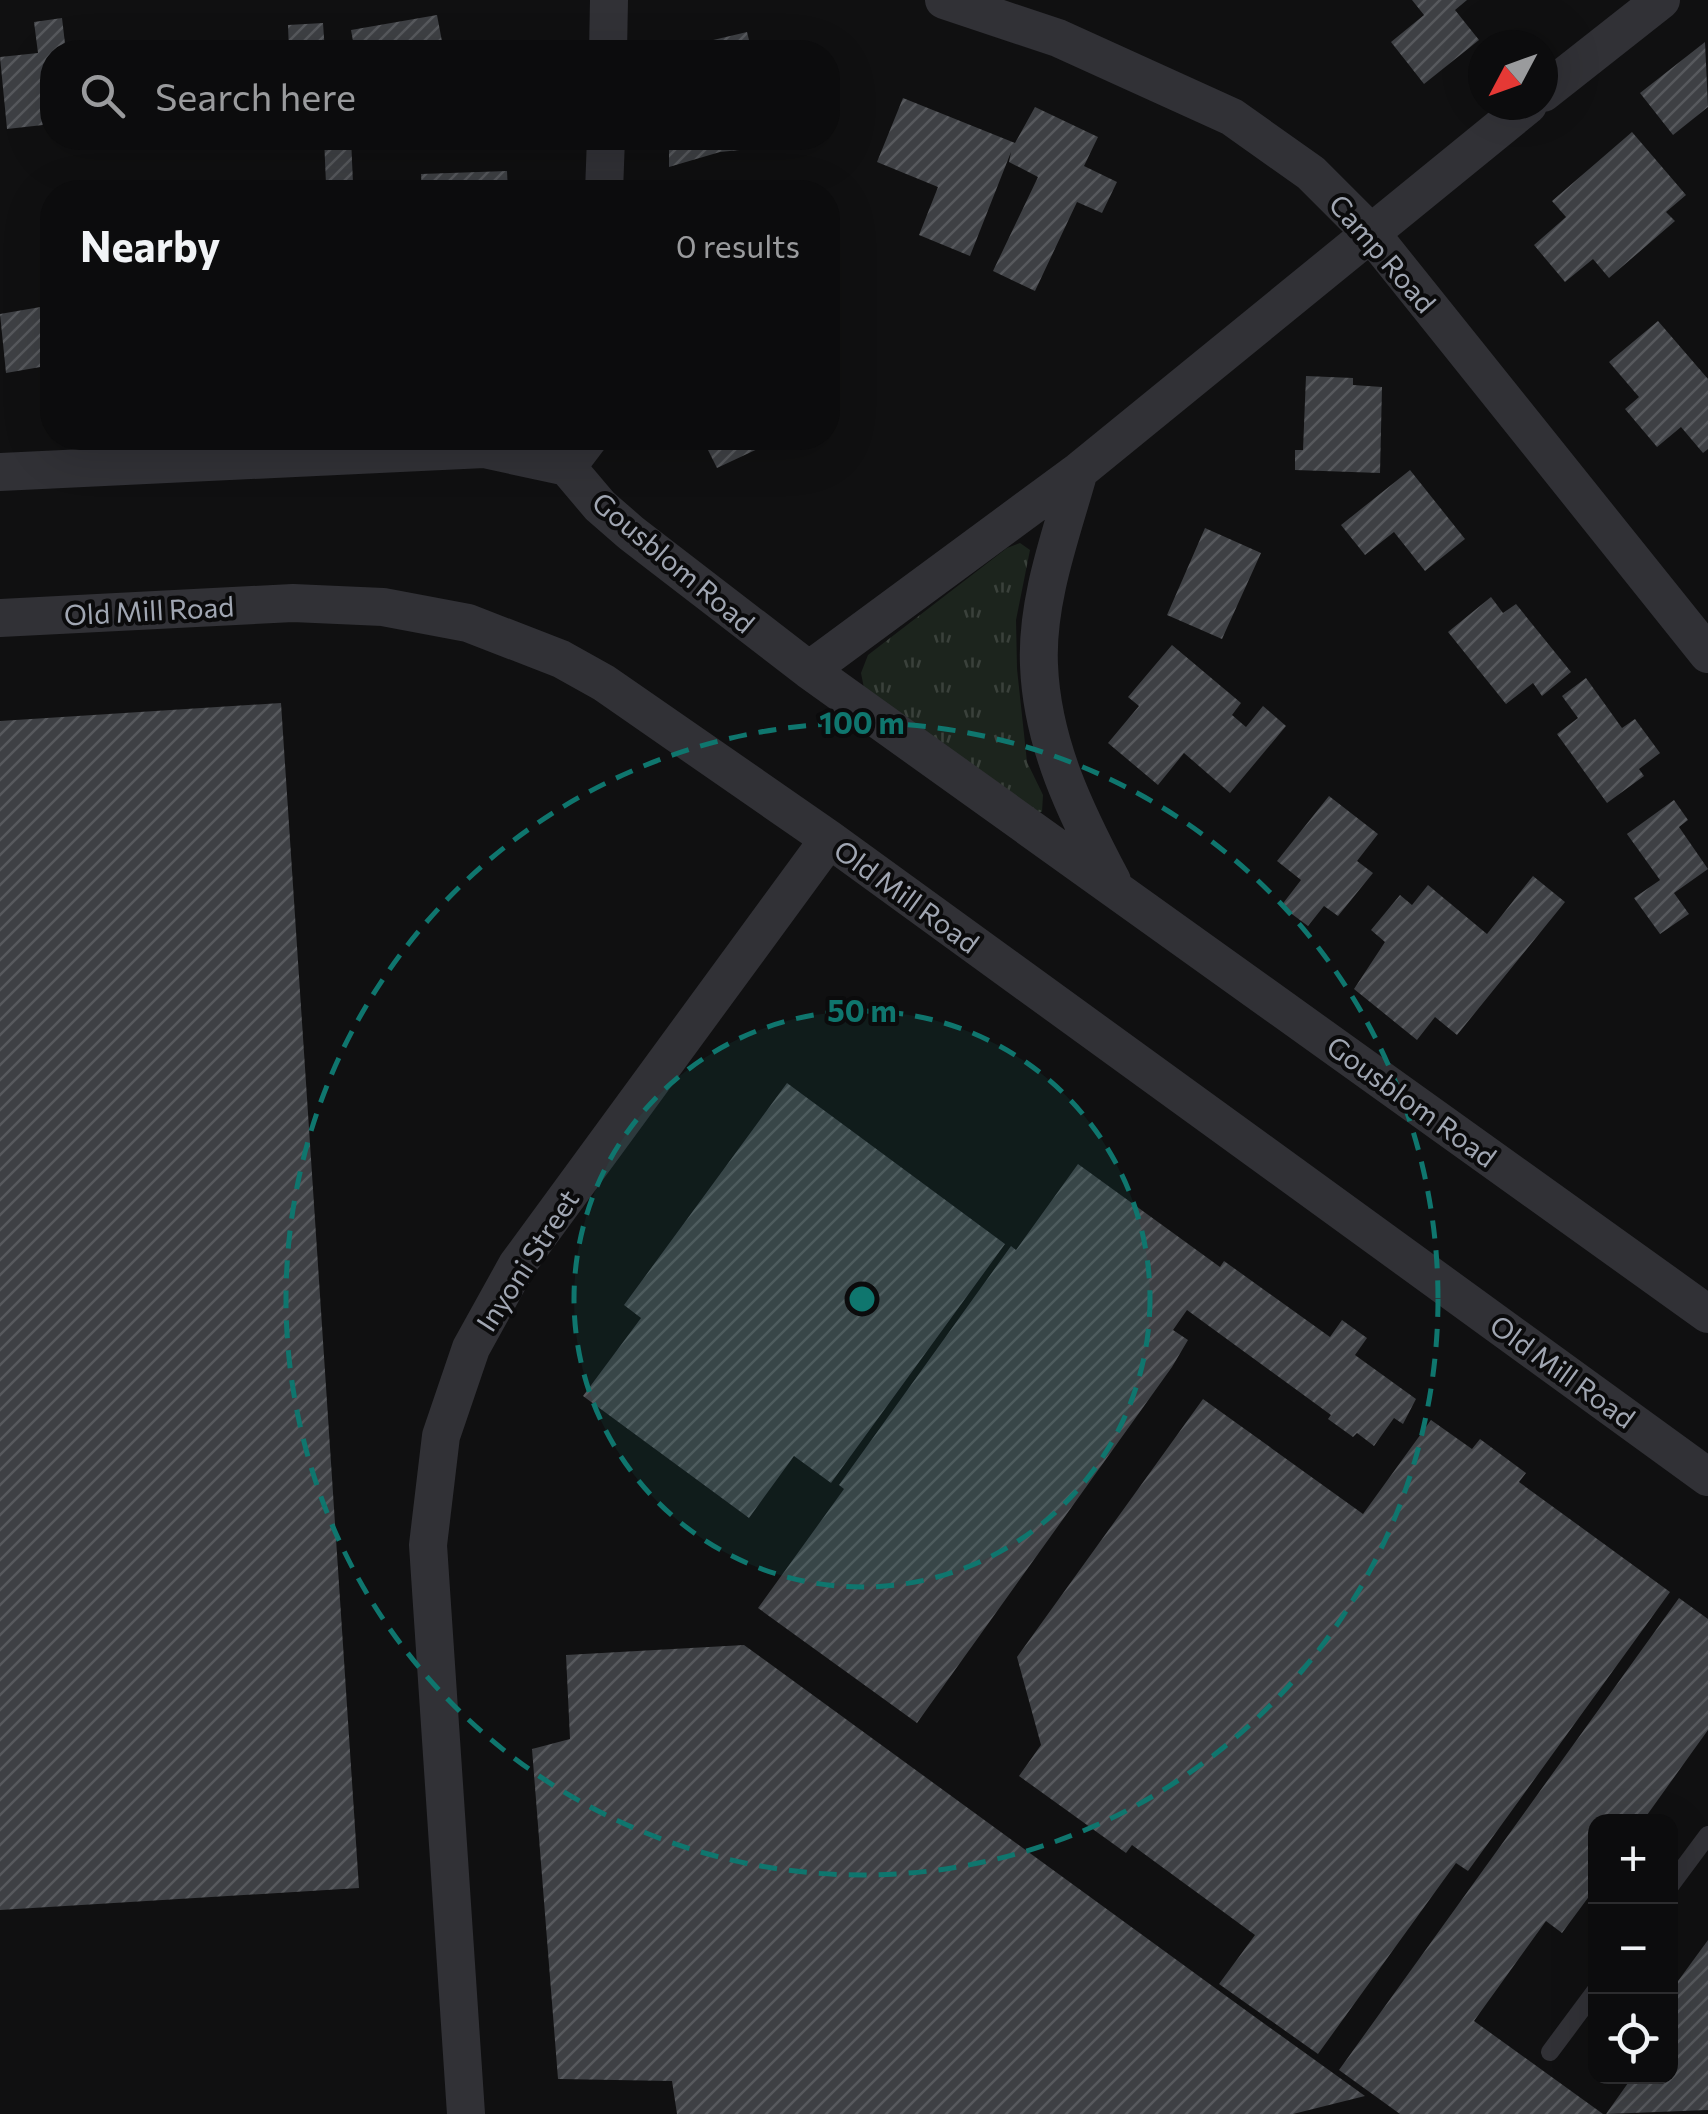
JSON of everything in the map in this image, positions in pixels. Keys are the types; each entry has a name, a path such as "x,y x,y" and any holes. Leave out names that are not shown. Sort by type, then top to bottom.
{"street":[{"path":"608,40 609,0"},
{"name":"Camp Road","path":"944,0 1058,38 1232,117 1311,174 1370,231 1708,654"},
{"path":"1558,81 1660,0"},
{"path":"809,670 1079,470 1509,120"},
{"path":"604,180 606,150"},
{"name":"Gousblom Road","path":"0,472 463,450"},
{"name":"Gousblom Road","path":"515,450 578,452 600,506 809,670 1708,1314"},
{"name":"Gousblom Road","path":"1079,470 1048,582 1038,664 1050,743 1079,819 1116,888"},
{"name":"Old Mill Road","path":"0,618 293,603 383,606 468,623 516,638 604,682 828,839 1708,1476"},
{"name":"Inyoni Street","path":"466,2114 428,1545 441,1436 470,1348 517,1265 828,839"}],"lane":[{"path":"1678,1875 1708,1835"},
{"path":"1550,2052 1593,1994"}],"green space":[{"path":"1020,543 1030,550 1016,620 1017,669 1027,762 1043,795 1042,812 1028,813 864,688 861,673 868,655 1007,548"}],"building":[{"path":"1412,0 1467,0 1455,10 1471,30 1468,49 1424,84 1391,42 1424,15"},
{"path":"437,15 442,40 353,40 351,30"},
{"path":"62,18 65,40 40,40 40,125 7,129 0,57 38,53 34,22"},
{"path":"323,23 324,40 289,40 288,25"},
{"path":"747,32 749,40 713,40"},
{"path":"1705,42 1708,107 1673,135 1640,93"},
{"path":"903,98 1015,143 1035,107 1098,137 1084,166 1117,182 1102,213 1077,202 1035,291 993,271 1038,177 1009,162 1011,152 970,256 919,235 938,187 877,162"},
{"path":"1632,132 1686,195 1666,212 1675,221 1609,278 1593,259 1565,282 1534,245 1566,217 1552,201"},
{"path":"325,150 352,150 353,180 326,180"},
{"path":"669,150 740,150 720,152 669,167"},
{"path":"507,171 507,180 421,180 421,174"},
{"path":"40,307 40,367 6,373 0,314"},
{"path":"1658,321 1708,379 1708,449 1703,453 1681,427 1657,447 1625,409 1639,397 1609,362"},
{"path":"1306,376 1353,378 1353,385 1382,387 1380,473 1295,470 1295,450 1303,450"},
{"path":"708,450 755,450 717,468"},
{"path":"1410,470 1465,539 1425,571 1394,532 1365,555 1341,525"},
{"path":"1205,528 1261,553 1222,639 1167,615"},
{"path":"1491,597 1503,613 1516,604 1571,672 1542,696 1533,683 1506,704 1448,632"},
{"path":"1172,645 1241,703 1232,715 1246,727 1263,706 1286,726 1230,793 1184,753 1158,785 1108,743 1139,706 1128,697"},
{"path":"1586,678 1622,728 1635,719 1660,753 1639,769 1644,776 1607,803 1557,734 1578,718 1562,696"},
{"path":"281,703 359,1888 0,1910 0,721"},
{"path":"1329,796 1378,834 1357,861 1373,873 1338,916 1324,906 1308,926 1281,906 1301,880 1277,861"},
{"path":"1674,800 1688,820 1679,827 1708,869 1674,893 1689,914 1660,934 1634,898 1660,880 1627,834"},
{"path":"1533,876 1565,902 1457,1035 1435,1017 1417,1040 1354,989 1385,942 1371,930 1400,895 1412,905 1428,885 1487,934"},
{"path":"787,1083 1005,1244 831,1483 794,1456 749,1518 583,1396 641,1318 624,1305"},
{"path":"1078,1164 1220,1267 1224,1261 1330,1337 1342,1320 1367,1338 1355,1355 1416,1399 1403,1424 1394,1418 1374,1446 1328,1419 1331,1415 1187,1310 1173,1330 1188,1340 1172,1367 917,1723 758,1608 844,1489 839,1485 1011,1246 1016,1250"},
{"path":"1203,1399 1363,1514 1431,1420 1472,1449 1480,1439 1526,1473 1519,1482 1670,1592 1468,1871 1456,1863 1318,2054 1219,1984 1255,1935 1132,1845 1126,1853 1019,1776 1041,1745 1017,1657"},
{"path":"1679,1598 1708,1619 1708,1730 1648,1814 1588,1814 1588,1898 1562,1933 1546,1921 1474,2021 1603,2114 1400,2114 1339,2070"},
{"path":"744,1645 1365,2096 1293,2114 677,2114 672,2081 558,2079 532,1749 570,1739 566,1655"},
{"path":"1708,1940 1708,2110 1606,2114 1627,2084 1678,2084 1678,1981"}]}
